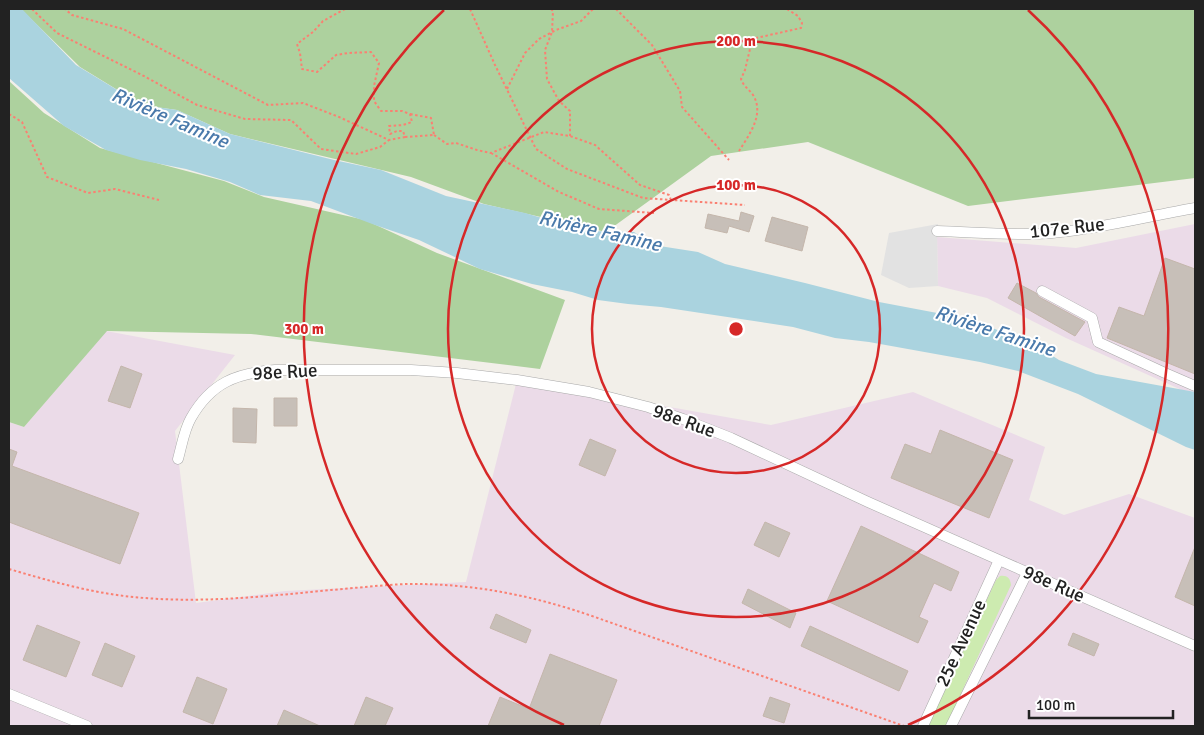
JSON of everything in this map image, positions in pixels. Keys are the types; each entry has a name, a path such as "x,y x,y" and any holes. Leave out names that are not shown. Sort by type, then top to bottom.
{"street":[{"name":"107e Rue","path":"937,231 1008,234 1052,233 1195,208"},
{"path":"1042,291 1092,318 1098,342 1195,386"},
{"name":"98e Rue","path":"178,458 190,419 202,401 216,388 232,378 254,372 275,370 410,370 517,380 589,392 648,407 731,438 868,502 1195,646"},
{"name":"25e Avenue","path":"922,726 999,560"},
{"name":"25e Avenue","path":"951,726 1027,573"},
{"path":"9,694 87,726"}],"path":[{"path":"32,9 57,33 142,75 197,105 245,119 291,120 321,149 356,154 380,147 389,140 434,135 446,144 456,143 491,153 559,192 599,208 654,213"},
{"path":"65,9 72,15 123,29 268,105 303,103 340,117 389,140"},
{"path":"315,9 323,9"},
{"path":"345,9 323,21 313,32 297,44 302,69 317,72 336,55 371,52 380,63 374,86 374,101 381,111 402,111 431,118 434,135"},
{"path":"470,9 536,149 567,169 643,198 745,205"},
{"path":"551,9 553,11 552,32 545,50 547,79 558,101 570,111 570,136"},
{"path":"507,89 525,53 539,40 552,32 581,21 593,9"},
{"path":"616,9 652,46 680,92 682,107 729,160"},
{"path":"739,152 752,130 758,113 754,97 742,84 741,79 750,49 756,38 801,28 802,24 798,16 787,9"},
{"path":"9,114 22,122 47,177 88,193 114,189 159,200"},
{"path":"405,137 403,131 390,134 389,126 412,122 410,114"},
{"path":"491,153 544,132 570,136 595,144 640,185 668,195 671,200"},
{"path":"9,569 102,593 164,599 234,598 405,584 451,586 509,593 542,600 592,616 904,726"}],"shaded area":[{"path":"938,224 938,286 909,288 881,275 889,233"},
{"path":"1195,224 1195,396 1066,338 987,298 938,286 937,237 1076,248"},
{"path":"106,331 235,355 175,431 196,603 285,591 466,582 517,380 771,425 913,392 1045,447 1029,500 1064,515 1129,494 1195,518 1195,726 9,726 9,422 24,427"}],"green space":[{"path":"21,9 1195,9 1195,178 968,206 808,142 711,156 606,232 484,204 411,177 230,134 177,110 142,105 80,67"},
{"path":"9,81 44,113 100,148 224,181 264,197 365,220 437,253 565,300 540,369 251,334 107,331 24,427 9,422"},
{"path":"1000,576 1008,578 1011,585 946,726 928,726 996,580"}],"water":[{"name":"Rivière Famine","path":"9,9 22,9 76,65 142,105 177,110 230,134 381,170 446,196 525,213 586,231 634,232 653,245 698,252 725,264 879,302 969,319 1028,340 1059,360 1096,374 1195,392 1195,450 1078,394 1018,371 980,362 869,342 835,338 793,327 661,307 598,300 480,269 419,240 311,201 260,195 230,182 186,169 140,160 106,150 64,126 9,78"}],"building":[{"path":"741,212 754,216 749,232 729,226 727,233 705,228 708,214 739,221"},
{"path":"772,217 808,227 802,251 765,241"},
{"path":"1165,258 1195,269 1195,374 1107,338 1119,307 1144,316"},
{"path":"1017,283 1085,322 1075,336 1008,298"},
{"path":"121,366 142,374 130,408 108,401"},
{"path":"274,398 297,398 297,426 274,426"},
{"path":"233,408 257,409 256,443 233,442"},
{"path":"940,430 1013,460 989,518 891,478 905,444 931,454"},
{"path":"590,439 616,450 605,476 579,465"},
{"path":"9,449 17,452 12,466 139,513 120,564 9,522"},
{"path":"765,522 790,533 779,557 754,545"},
{"path":"861,526 959,572 951,591 934,583 919,617 928,621 918,643 827,601"},
{"path":"1195,547 1195,606 1175,597"},
{"path":"748,589 796,613 790,628 742,603"},
{"path":"496,614 531,630 526,643 490,628"},
{"path":"37,625 80,642 66,677 23,660"},
{"path":"810,626 908,671 899,691 801,646"},
{"path":"1073,633 1099,644 1094,656 1068,645"},
{"path":"105,643 135,656 122,687 92,675"},
{"path":"550,654 617,680 599,726 488,726 500,697 529,709"},
{"path":"197,677 227,689 213,724 183,712"},
{"path":"366,697 393,708 385,726 354,726"},
{"path":"770,697 790,704 784,723 763,716"},
{"path":"284,710 320,726 277,726"}]}
